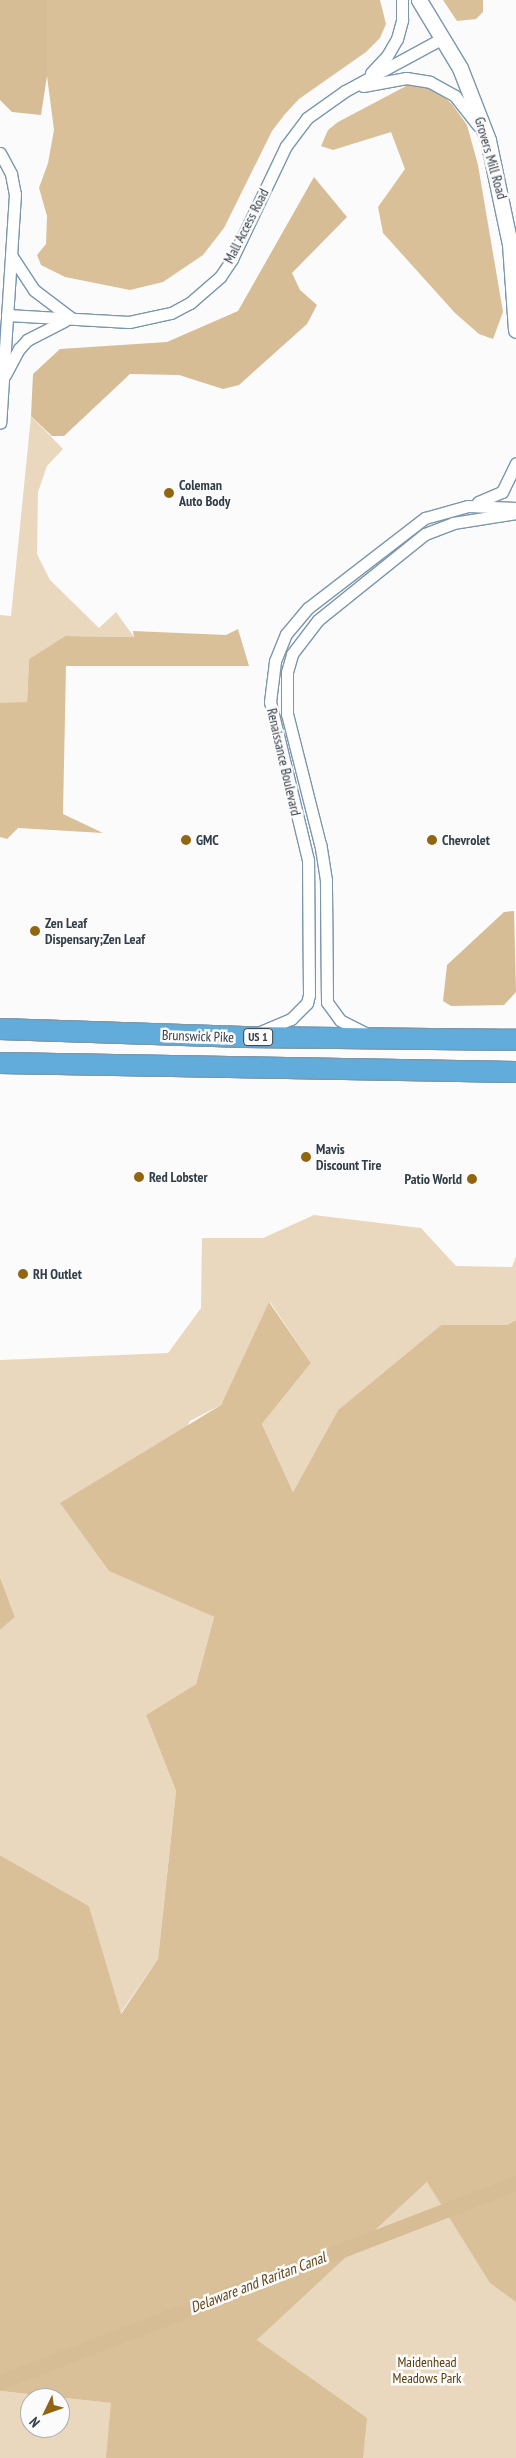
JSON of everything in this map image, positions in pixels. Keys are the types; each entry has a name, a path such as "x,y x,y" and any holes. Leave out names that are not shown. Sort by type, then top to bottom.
{"highway":[{"name":"Brunswick Pike","path":"0,1029 244,1037 516,1040"},
{"path":"0,1063 516,1072"}],"street":[{"path":"345,91 375,69 390,52 402,25 402,0"},
{"name":"Grovers Mill Road","path":"419,0 444,38 460,68 488,140 510,244 516,330"},
{"name":"Mall Access Road","path":"7,315 129,322 171,313 206,291 232,259 292,135 314,112 345,91 444,38"},
{"path":"345,91 401,78 430,82 459,100 488,140"},
{"path":"0,153 9,168 14,188 0,423"},
{"path":"11,255 34,290 72,319"},
{"path":"3,379 19,349 27,340 52,325 72,319"},
{"path":"468,506 502,492 516,463"},
{"name":"Renaissance Boulevard","path":"244,1037 291,1020 307,1004 309,994 308,860 270,702 275,662 286,634 308,608 413,525 439,513 468,506 516,508"},
{"name":"Renaissance Boulevard","path":"378,1038 346,1025 326,1002 326,880 320,844 287,714 287,672 292,654 318,620 425,534 453,523 516,513"}],"green space":[{"path":"31,416 63,449 47,466 38,492 37,554 50,580 99,628 116,612 134,637 65,636 29,659 27,703 0,703 0,615 11,616"},
{"path":"314,1215 421,1228 456,1266 512,1267 516,1256 516,1320 507,1325 441,1325 338,1410 293,1492 262,1424 311,1363 270,1302 221,1405 190,1421 110,1571 214,1617 196,1684 146,1715 176,1791 158,1959 120,2014 89,1906 0,1855 0,1630 15,1617 0,1577 0,1360 168,1353 201,1308 202,1238 263,1238"},
{"name":"Maidenhead Meadows Park","path":"427,2182 516,2243 516,2458 0,2458 0,2391 20,2393 20,2438 70,2438 70,2399 111,2403 261,2343 257,2340"}],"shaded area":[{"path":"0,0 47,0 47,76 41,115 12,112 0,100"},
{"path":"47,0 380,0 386,24 380,38 366,52 299,99 285,114 272,131 224,228 203,255 163,282 130,290 65,277 41,265 37,255 46,244 47,216 39,188 48,163 54,130 47,76"},
{"path":"443,0 483,0 483,12 476,19 457,21"},
{"path":"410,84 427,86 437,91 452,104 467,125 478,165 503,312 493,339 479,334 455,313 383,233 378,207 405,169 391,132 333,150 321,146 328,130 338,122"},
{"path":"314,177 347,217 292,273 300,290 317,305 307,324 239,385 223,389 179,375 130,374 64,436 52,436 31,416 33,374 60,349 167,342 238,311"},
{"path":"238,629 249,666 66,666 63,814 103,833 18,828 7,839 0,837 0,703 27,702 29,659 65,636 134,637 133,631 226,635"},
{"path":"514,911 516,992 504,1005 451,1006 443,1001 447,965 504,912"},
{"path":"269,1302 311,1363 262,1424 293,1492 338,1410 441,1325 507,1325 516,1320 516,2302 490,2283 427,2182 257,2340 367,2418 363,2458 106,2458 111,2403 70,2399 70,2388 20,2388 20,2393 0,2391 0,1855 89,1906 121,2014 158,1959 176,1791 146,1715 196,1684 214,1617 109,1571 60,1503 221,1405"},
{"path":"0,1577 15,1617 0,1630"}],"waterway":[{"name":"Delaware and Raritan Canal","path":"0,2382 516,2183"}],"place":[{"name":"Coleman Auto Body","path":"169,493"},
{"name":"GMC","path":"186,840"},
{"name":"Chevrolet","path":"432,840"},
{"name":"Zen Leaf Dispensary;Zen Leaf","path":"35,931"},
{"name":"Mavis Discount Tire","path":"306,1157"},
{"name":"Red Lobster","path":"139,1177"},
{"name":"Patio World","path":"472,1179"},
{"name":"RH Outlet","path":"23,1274"}]}
